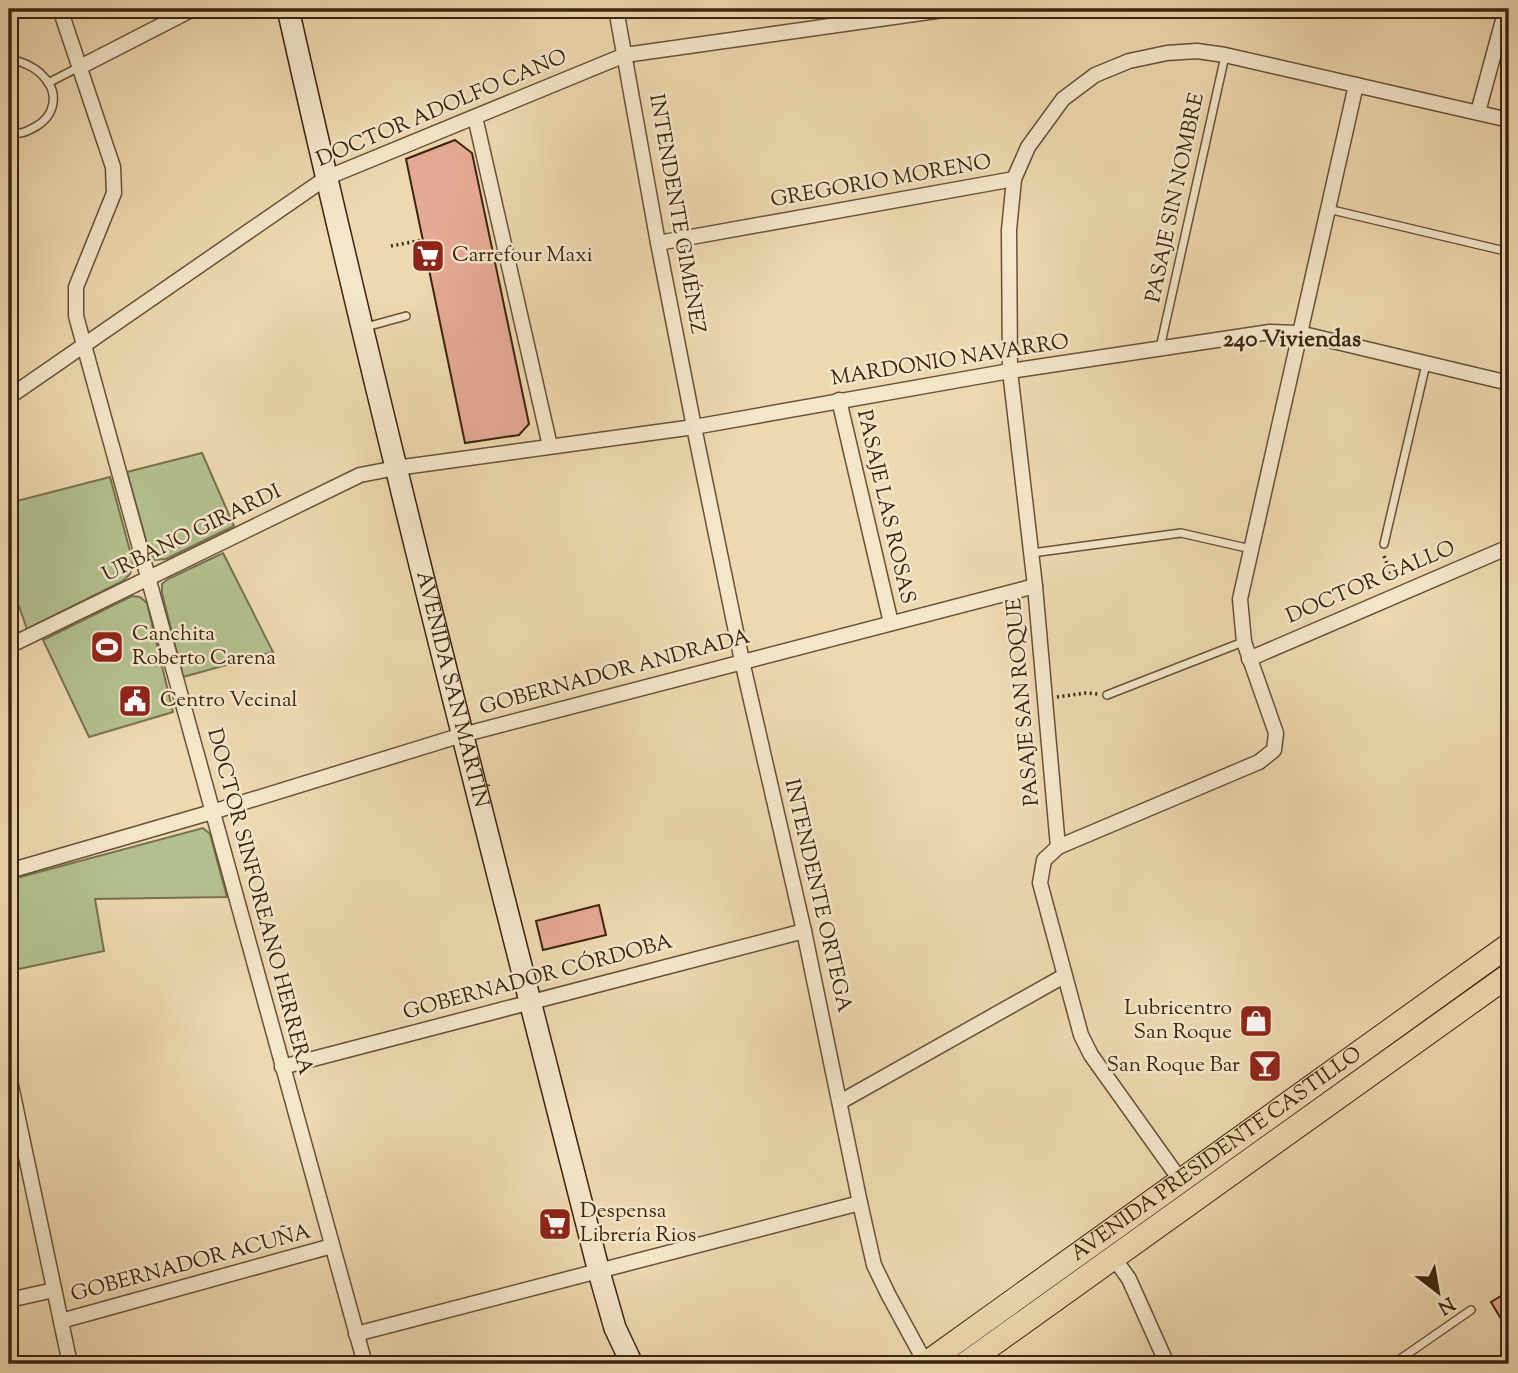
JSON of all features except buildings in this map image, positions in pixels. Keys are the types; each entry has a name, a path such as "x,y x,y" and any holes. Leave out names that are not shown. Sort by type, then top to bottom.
{"main road":[{"name":"AVENIDA SAN MARTÍN","path":"288,9 362,328 462,735 599,1272 615,1328 632,1364"},
{"name":"AVENIDA PRESIDENTE CASTILLO","path":"926,1364 1509,945"},
{"name":"AVENIDA PRESIDENTE CASTILLO","path":"965,1364 1509,975"}],"street":[{"name":"DOCTOR SINFOREANO HERRERA","path":"60,9 113,167 114,193 76,287 76,316 365,1364"},
{"path":"80,67 193,9"},
{"name":"INTENDENTE GIMÉNEZ","path":"616,9 694,427"},
{"name":"DOCTOR ADOLFO CANO","path":"9,397 326,177 625,55 950,9"},
{"path":"1478,113 1506,9"},
{"name":"GREGORIO MORENO","path":"659,243 1014,179 1028,147 1063,99 1095,75 1129,61 1167,53 1197,51 1225,55 1509,120"},
{"path":"1181,1181 1091,1055 1081,1035 1040,883 1044,860 1058,846 1259,762 1274,750 1276,733 1244,642 1240,599 1356,85"},
{"path":"475,117 550,446"},
{"name":"PASAJE SAN ROQUE","path":"1014,179 1009,230 1010,371 1031,554 1058,846"},
{"name":"MARDONIO NAVARRO","path":"396,468 694,427 1010,371 1270,332 1300,333 1509,383"},
{"name":"PASAJE LAS ROSAS","path":"839,400 891,623"},
{"name":"INTENDENTE ORTEGA","path":"694,427 742,661 804,931 874,1265 926,1364"},
{"name":"URBANO GIRARDI","path":"9,646 360,475 396,468"},
{"name":"DOCTOR GALLO","path":"1249,659 1509,547"},
{"name":"GOBERNADOR ANDRADA","path":"9,872 462,735 1034,586"},
{"name":"GOBERNADOR CÓRDOBA","path":"282,1067 804,931"},
{"path":"840,1102 1064,976"},
{"path":"9,1076 70,1364"},
{"path":"356,1334 860,1203"},
{"name":"GOBERNADOR ACUÑA","path":"61,1321 332,1246"},
{"path":"1114,1258 1129,1279 1167,1364"},
{"name":"GOBERNADOR ACUÑA","path":"9,1300 54,1290"}],"lane":[{"name":"PASAJE SIN NOMBRE","path":"1160,348 1225,55"},
{"path":"9,58 28,65 44,77 52,90 53,106 48,117 37,126 18,135 9,134"},
{"path":"48,83 80,67"},
{"path":"1328,209 1505,251"},
{"path":"362,328 406,316"},
{"path":"1384,544 1426,363"},
{"path":"1031,554 1181,533 1251,549"},
{"path":"1107,695 1244,642"},
{"path":"1393,1364 1471,1310"}],"path":[{"path":"391,246 423,240"},
{"path":"1384,544 1382,551 1400,594"},
{"path":"1045,699 1086,693 1107,695"}],"green space":[{"path":"202,453 234,526 166,559 155,560 149,551 127,472"},
{"path":"110,477 133,562 130,574 123,581 27,629 9,578 9,503"},
{"path":"223,553 273,652 183,677 162,584"},
{"path":"132,596 140,597 147,603 173,712 89,737 43,640"},
{"path":"203,828 210,834 227,897 95,899 104,951 9,971 9,880"},
{"path":"1509,955 1509,962 952,1364 942,1364"}],"place":[{"name":"Carrefour Maxi","path":"428,256"},
{"name":"Canchita Roberto Carena","path":"107,647"},
{"name":"Centro Vecinal","path":"135,701"},
{"name":"Lubricentro San Roque","path":"1256,1021"},
{"name":"San Roque Bar","path":"1265,1066"},
{"name":"Despensa Librería Rios","path":"555,1224"}],"district":[{"name":"240 Viviendas","path":"1292,340"}]}
